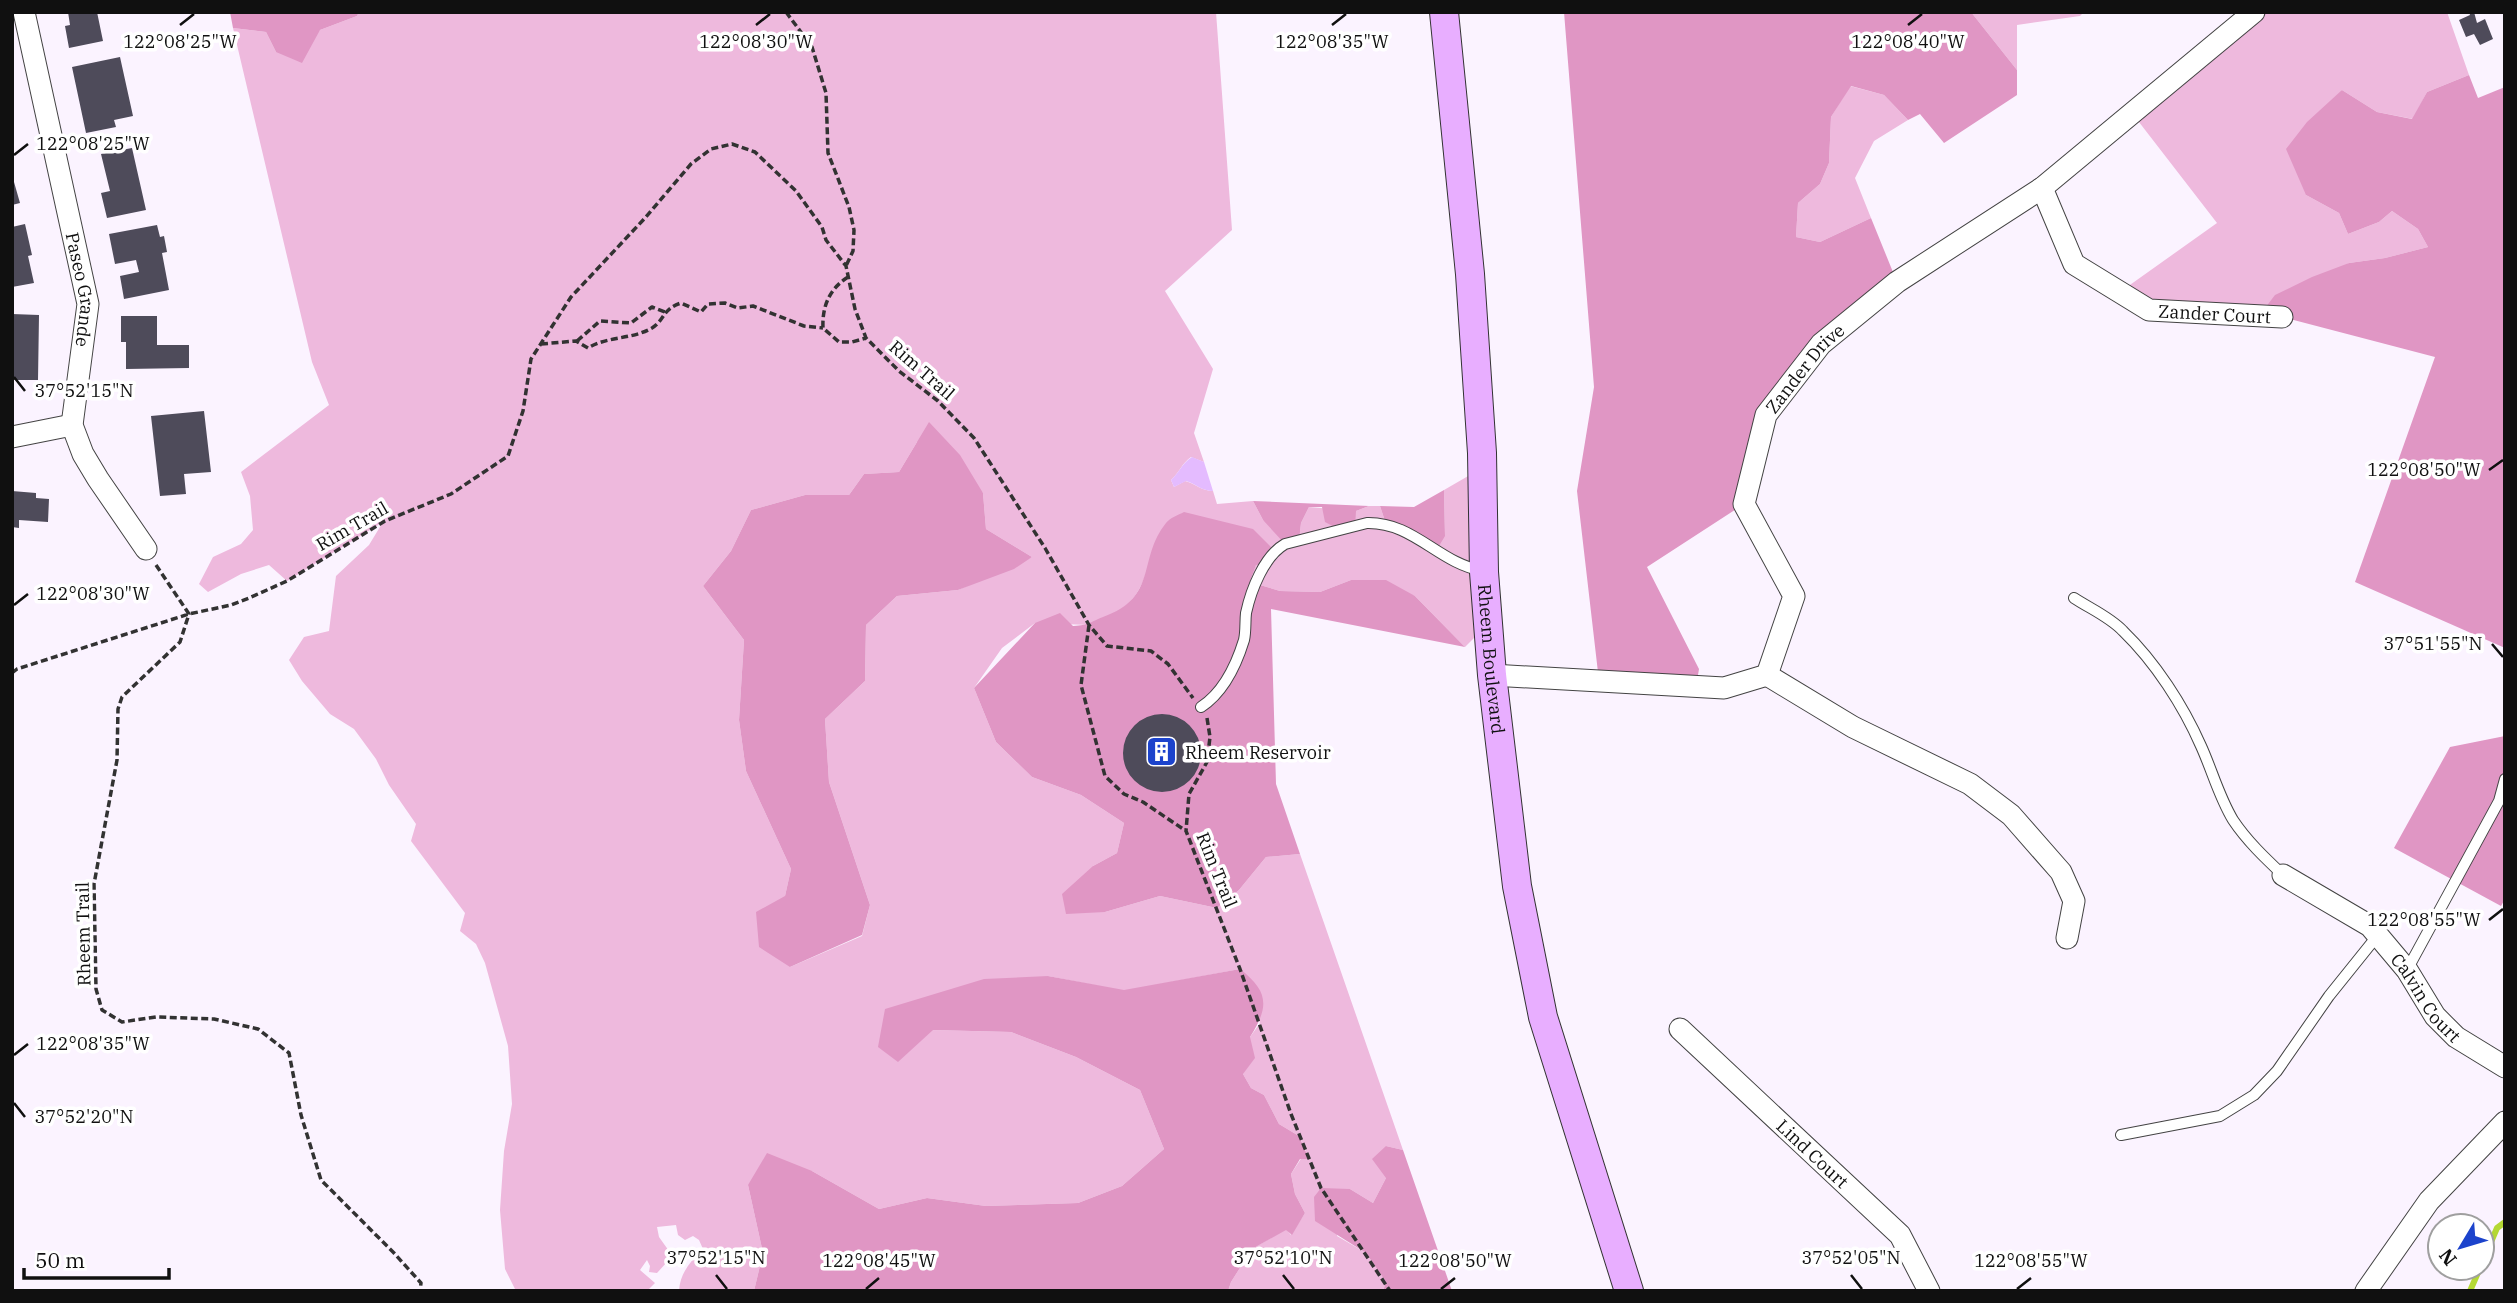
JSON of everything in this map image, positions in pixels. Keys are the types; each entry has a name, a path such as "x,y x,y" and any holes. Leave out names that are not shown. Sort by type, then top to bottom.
{"street":[{"name":"Paseo Grande","path":"24,12 88,304 72,425 83,454 146,549"},
{"name":"Rheem Boulevard","path":"1444,12 1471,288 1482,453 1483,572 1492,675 1517,886 1543,1017 1629,1291"},
{"name":"Zander Drive","path":"1767,675 1794,596 1744,504 1766,415 1821,344 1897,282 2042,188 2254,12"},
{"name":"Zander Court","path":"2042,188 2074,264 2149,310 2282,317"},
{"path":"12,437 72,425"},
{"path":"1492,675 1724,688 1767,675 1853,727 1970,784 2011,815 2061,872 2070,891 2074,901 2067,938"},
{"name":"Calvin Court","path":"2283,875 2370,926 2407,970 2435,1016 2456,1037 2505,1067"},
{"name":"Lind Court","path":"1680,1029 1900,1236 1929,1291"},
{"path":"2366,1291 2430,1201 2505,1122"}],"lane":[{"path":"1201,707 1217,695 1233,670 1245,638 1247,612 1264,564 1274,550 1284,544 1367,523 1379,523 1395,526 1465,568 1483,572"},
{"path":"2074,598 2122,629 2154,668 2196,736 2233,819 2253,847 2283,875"},
{"path":"2407,970 2499,801 2505,779"},
{"path":"2121,1135 2220,1116 2254,1095 2277,1071 2329,996 2378,935"}],"path":[{"path":"786,12 811,47 826,93 828,152 849,207 854,230 853,251 846,266"},
{"name":"Rim Trail","path":"12,673 17,669 189,614 231,605 287,581 385,521 451,494 508,456 523,411 531,359 571,297 691,164 711,149 732,144 755,152 796,191 822,227 826,240 846,266 855,309 866,338 899,371 938,401 974,438 1045,548 1089,625 1107,646 1151,651 1168,664 1208,719 1210,737 1207,762 1189,794 1186,831 1252,1003 1290,1114 1321,1188 1390,1291"},
{"path":"823,328 822,311 829,297 848,277"},
{"path":"576,341 588,348 599,341 628,338 655,327 669,307 681,303 701,312 708,304 725,303 738,308 753,306 804,326 823,328 839,342 866,338"},
{"path":"541,344 576,341 600,321 631,323 652,307 665,312"},
{"path":"146,549 189,614"},
{"name":"Rheem Trail","path":"189,614 180,642 122,697 118,709 117,760 94,884 96,989 102,1010 122,1022 156,1017 214,1019 258,1029 289,1053 301,1115 321,1180 421,1283 420,1291"},
{"path":"1089,625 1081,685 1105,776 1124,794 1143,802 1186,831"}],"shaded area":[{"path":"230,12 359,12 357,16 320,30 302,63 276,52 266,32 233,28"},
{"path":"359,12 1216,12 1232,230 1165,291 1213,369 1194,433 1204,462 1191,457 1188,459 1171,480 1174,487 1185,481 1213,491 1217,504 1253,501 1263,520 1299,541 1301,523 1309,507 1356,511 1369,506 1380,506 1386,524 1445,536 1444,490 1482,468 1488,624 1465,647 1415,596 1351,580 1320,592 1280,591 1250,582 1256,564 1274,551 1147,571 1131,601 1089,625 1035,623 1002,648 974,688 996,742 1032,777 1081,795 1124,823 1117,853 1093,866 1105,912 1160,896 1217,908 1239,890 1266,857 1300,854 1403,1150 1386,1146 1386,1178 1373,1203 1350,1189 1337,1236 1366,1253 1386,1282 1383,1291 1228,1291 1252,1249 1286,1229 1291,1235 1305,1213 1295,1194 1291,1174 1306,1151 1299,1136 1279,1124 1264,1095 1251,1088 1243,1074 1250,1037 1260,1023 1240,969 1124,991 1048,976 932,1030 1011,1032 1076,1057 1140,1090 1164,1149 1122,1186 1078,1203 986,1206 927,1198 879,1209 812,1171 748,1185 763,1253 754,1291 679,1291 686,1268 703,1249 699,1240 693,1236 685,1240 678,1235 676,1225 657,1227 659,1237 669,1251 667,1262 657,1273 649,1272 647,1260 640,1270 655,1283 647,1291 516,1291 505,1269 500,1210 504,1151 512,1104 508,1046 485,963 476,944 460,931 465,913 411,841 416,824 389,785 376,759 354,729 330,714 302,681 289,660 304,637 329,631 336,576 369,545 383,522 287,581 269,565 241,574 208,592 199,584 213,557 241,544 253,530 250,496 241,472 329,405 312,362 233,28 266,32 276,52 320,30 357,16","holes":["917,442 983,493 986,529 1032,557 958,590 897,596 866,625 865,681 825,719 829,782 870,905 862,936 790,967 785,896 791,869 746,771 739,720 744,640 703,586 731,551 751,510 805,495 849,495 864,474 899,472"]},
{"path":"1564,12 1971,12 2017,70 2017,95 1944,143 1920,114 1908,120 1884,95 1851,86 1831,117 1829,163 1820,184 1798,203 1796,237 1820,242 1871,218 1897,282 1766,415 1744,504 1647,567 1699,669 1696,687 1599,681 1577,491 1594,387"},
{"path":"1971,12 2084,12 2080,16 2017,25 2017,70"},
{"path":"2254,12 2447,12 2469,75 2427,92 2413,119 2377,112 2342,90 2306,195 2339,213 2348,234 2379,222 2392,211 2418,229 2428,247 2385,258 2349,263 2259,316 2149,310 2120,292 2217,223 2132,113"},
{"path":"2469,75 2478,98 2505,87 2505,648 2355,582 2435,357 2282,317 2259,316 2275,295 2312,277 2349,263 2385,258 2428,247 2418,229 2392,211 2379,222 2348,234 2339,213 2306,195 2286,149 2307,122 2342,90 2377,112 2412,119 2427,92"},
{"path":"1850,86 1884,95 1908,120 1874,141 1855,178 1871,218 1820,242 1796,237 1798,203 1820,184 1829,163 1831,117"},
{"path":"929,422 960,455 983,493 986,529 1032,557 1014,569 958,590 897,596 866,625 865,681 825,719 829,782 870,905 862,935 790,967 759,947 756,912 785,896 791,869 746,771 739,720 744,640 703,586 731,551 751,510 805,495 849,495 864,474 899,472"},
{"path":"1444,490 1445,536 1436,551 1386,524 1380,506 1414,507"},
{"path":"1253,501 1369,506 1356,511 1355,527 1342,531 1325,522 1322,507 1309,507 1301,523 1299,541 1285,544 1263,520"},
{"path":"1184,512 1253,529 1274,550 1264,564 1256,565 1250,582 1280,591 1320,592 1351,580 1386,580 1415,596 1465,647 1271,609 1276,784 1300,854 1266,857 1239,890 1217,908 1160,896 1105,912 1066,914 1062,894 1093,866 1117,853 1124,823 1081,795 1032,777 996,742 974,688 1035,623 1060,613 1073,626 1086,624 1121,609 1140,588 1157,537 1168,521"},
{"path":"2505,736 2505,899 2501,906 2394,848 2450,747"},
{"path":"1240,969 1256,985 1263,1000 1261,1016 1250,1037 1255,1058 1243,1074 1251,1088 1264,1095 1279,1124 1299,1136 1309,1159 1300,1159 1291,1174 1295,1194 1305,1213 1292,1235 1286,1230 1252,1249 1228,1291 754,1291 763,1253 748,1185 767,1153 812,1171 879,1209 927,1198 986,1206 1078,1203 1122,1186 1164,1149 1140,1090 1076,1057 1011,1032 933,1030 898,1062 878,1047 885,1009 984,979 1048,976 1124,990"},
{"path":"1386,1146 1403,1150 1452,1291 1383,1291 1386,1282 1366,1253 1315,1221 1314,1197 1321,1188 1350,1189 1373,1203 1386,1178 1372,1159"}],"sand":[{"path":"1192,457 1204,462 1213,491 1186,481 1174,487 1171,480"}],"building":[{"path":"68,12 97,12 103,41 69,48 65,26 70,25"},
{"path":"2469,12 2474,12 2477,23 2485,19 2493,39 2480,45 2474,34 2466,37 2459,20 2470,15"},
{"path":"120,57 133,116 114,120 116,127 86,133 72,67"},
{"path":"132,148 146,210 107,218 101,193 110,191 101,154"},
{"path":"12,175 20,203 12,205"},
{"path":"25,224 32,255 28,256 34,283 12,287 12,227"},
{"path":"157,225 160,237 164,236 167,252 162,253 169,290 124,299 120,276 139,272 136,260 115,264 109,234"},
{"path":"12,314 39,315 38,380 12,380"},
{"path":"121,316 157,316 157,345 189,345 189,368 126,369 126,342 121,342"},
{"path":"204,411 211,472 184,474 186,494 160,496 151,416"},
{"path":"12,491 36,493 36,498 49,499 48,522 19,520 19,528 12,527"},
{"name":"Rheem Reservoir","path":"1162,714 1177,717 1189,726 1198,738 1201,753 1198,768 1189,780 1177,789 1162,792 1147,789 1135,780 1126,768 1123,753 1126,738 1135,726 1147,717"}],"waterway":[{"path":"2496,1230 2505,1222"},
{"path":"2470,1291 2474,1282"}],"place":[{"name":"Rheem Reservoir","path":"1162,752"}]}
